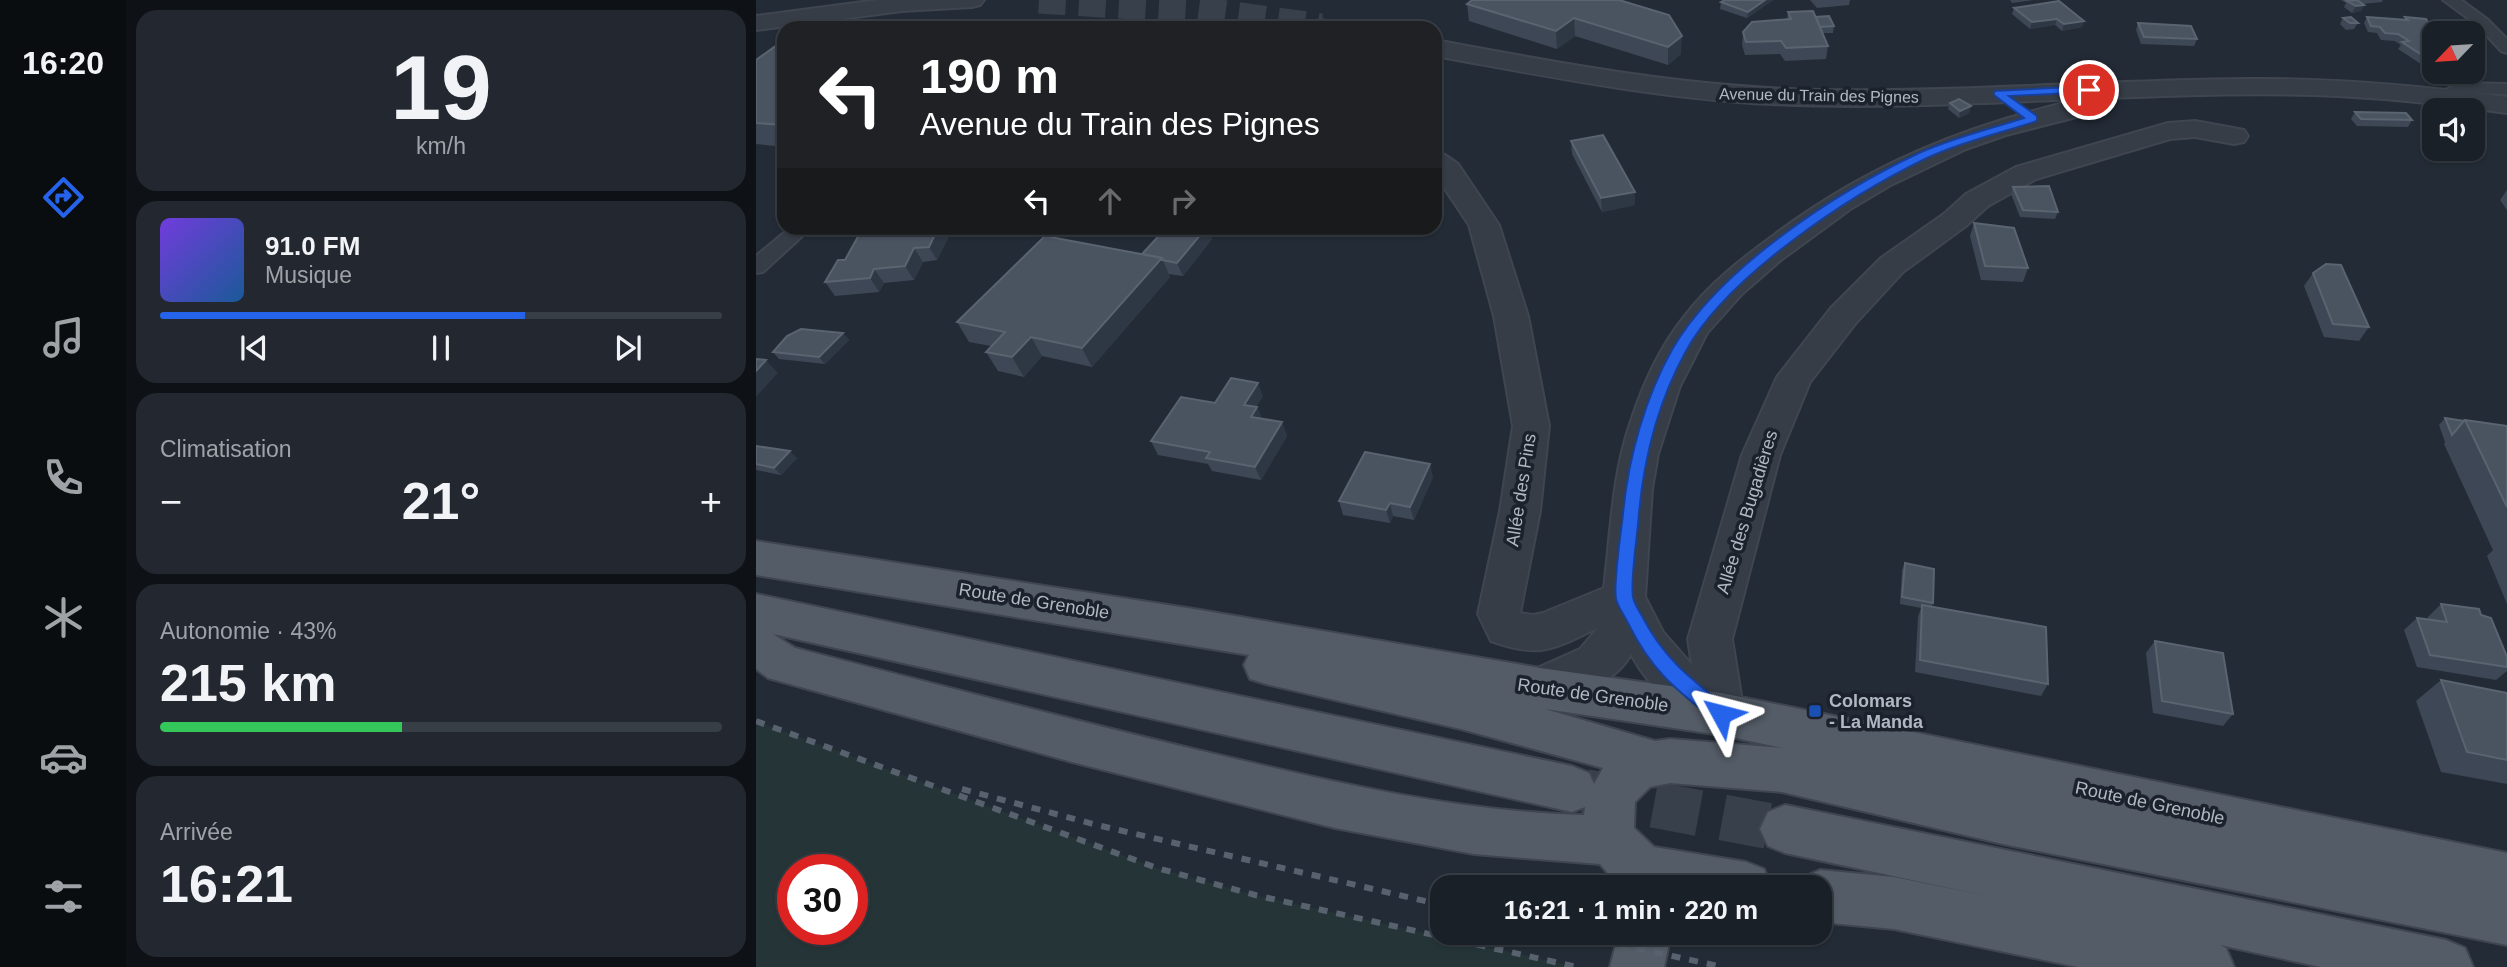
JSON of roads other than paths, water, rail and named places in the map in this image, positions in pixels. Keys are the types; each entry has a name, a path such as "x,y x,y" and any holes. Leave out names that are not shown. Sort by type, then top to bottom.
{"main road":[{"name":"Route de Grenoble","path":"756,558 1200,628 1540,688 1721,714 2507,878"},
{"path":"756,612 1573,789"},
{"path":"1200,628 1262,664 1545,730 1662,762 1782,770 2016,822 2507,919"},
{"path":"756,646 785,663 798,667 1139,759 1355,810 1524,835 1572,840 1612,840"},
{"path":"1653,875 1624,856 1612,840 1608,822 1609,805 1615,790 1625,776 1662,762 1721,714"},
{"path":"1785,829 2446,967"},
{"path":"1832,897 1894,903 2207,967"},
{"path":"1637,967 1642,945"}],"street":[{"path":"756,23 902,4 972,0"},
{"name":"Avenue du Train des Pignes","path":"1442,49 1620,83 1723,94 1824,98 2294,88 2444,95 2507,105"},
{"path":"1540,688 1570,676 1598,660 1617,637 1624,598 1633,488 1647,427 1674,361 1697,324 1723,294 1758,263 1850,194 1925,155 2033,119 2114,100 2233,88"},
{"path":"1998,93 2033,119"},
{"name":"Allée des Bugadières","path":"1721,714 1710,639 1761,455 1777,414 1796,377 1843,316 1892,265 1955,220 1977,200 2026,173 2168,131 2195,129 2234,136"},
{"name":"Allée des Pins","path":"1442,166 1448,170 1485,226 1511,316 1531,426 1520,511 1499,614 1506,628 1519,634 1533,635 1624,598"},
{"path":"1624,598 1648,645 1675,678 1721,714"}],"lane":[{"path":"2451,0 2482,22 2507,48"},
{"path":"2444,95 2459,88 2507,89"},
{"path":"756,267 793,235"}],"tunnel":[{"path":"1039,0 1198,10 1278,21"},
{"path":"1585,792 1785,829"}],"railway":[{"path":"756,721 1157,868 1255,895 1577,967"},
{"path":"962,789 1097,825 1430,902"},
{"path":"1621,945 1723,967"}],"place":[{"name":"Colomars - La Manda","path":"1815,711"}]}
